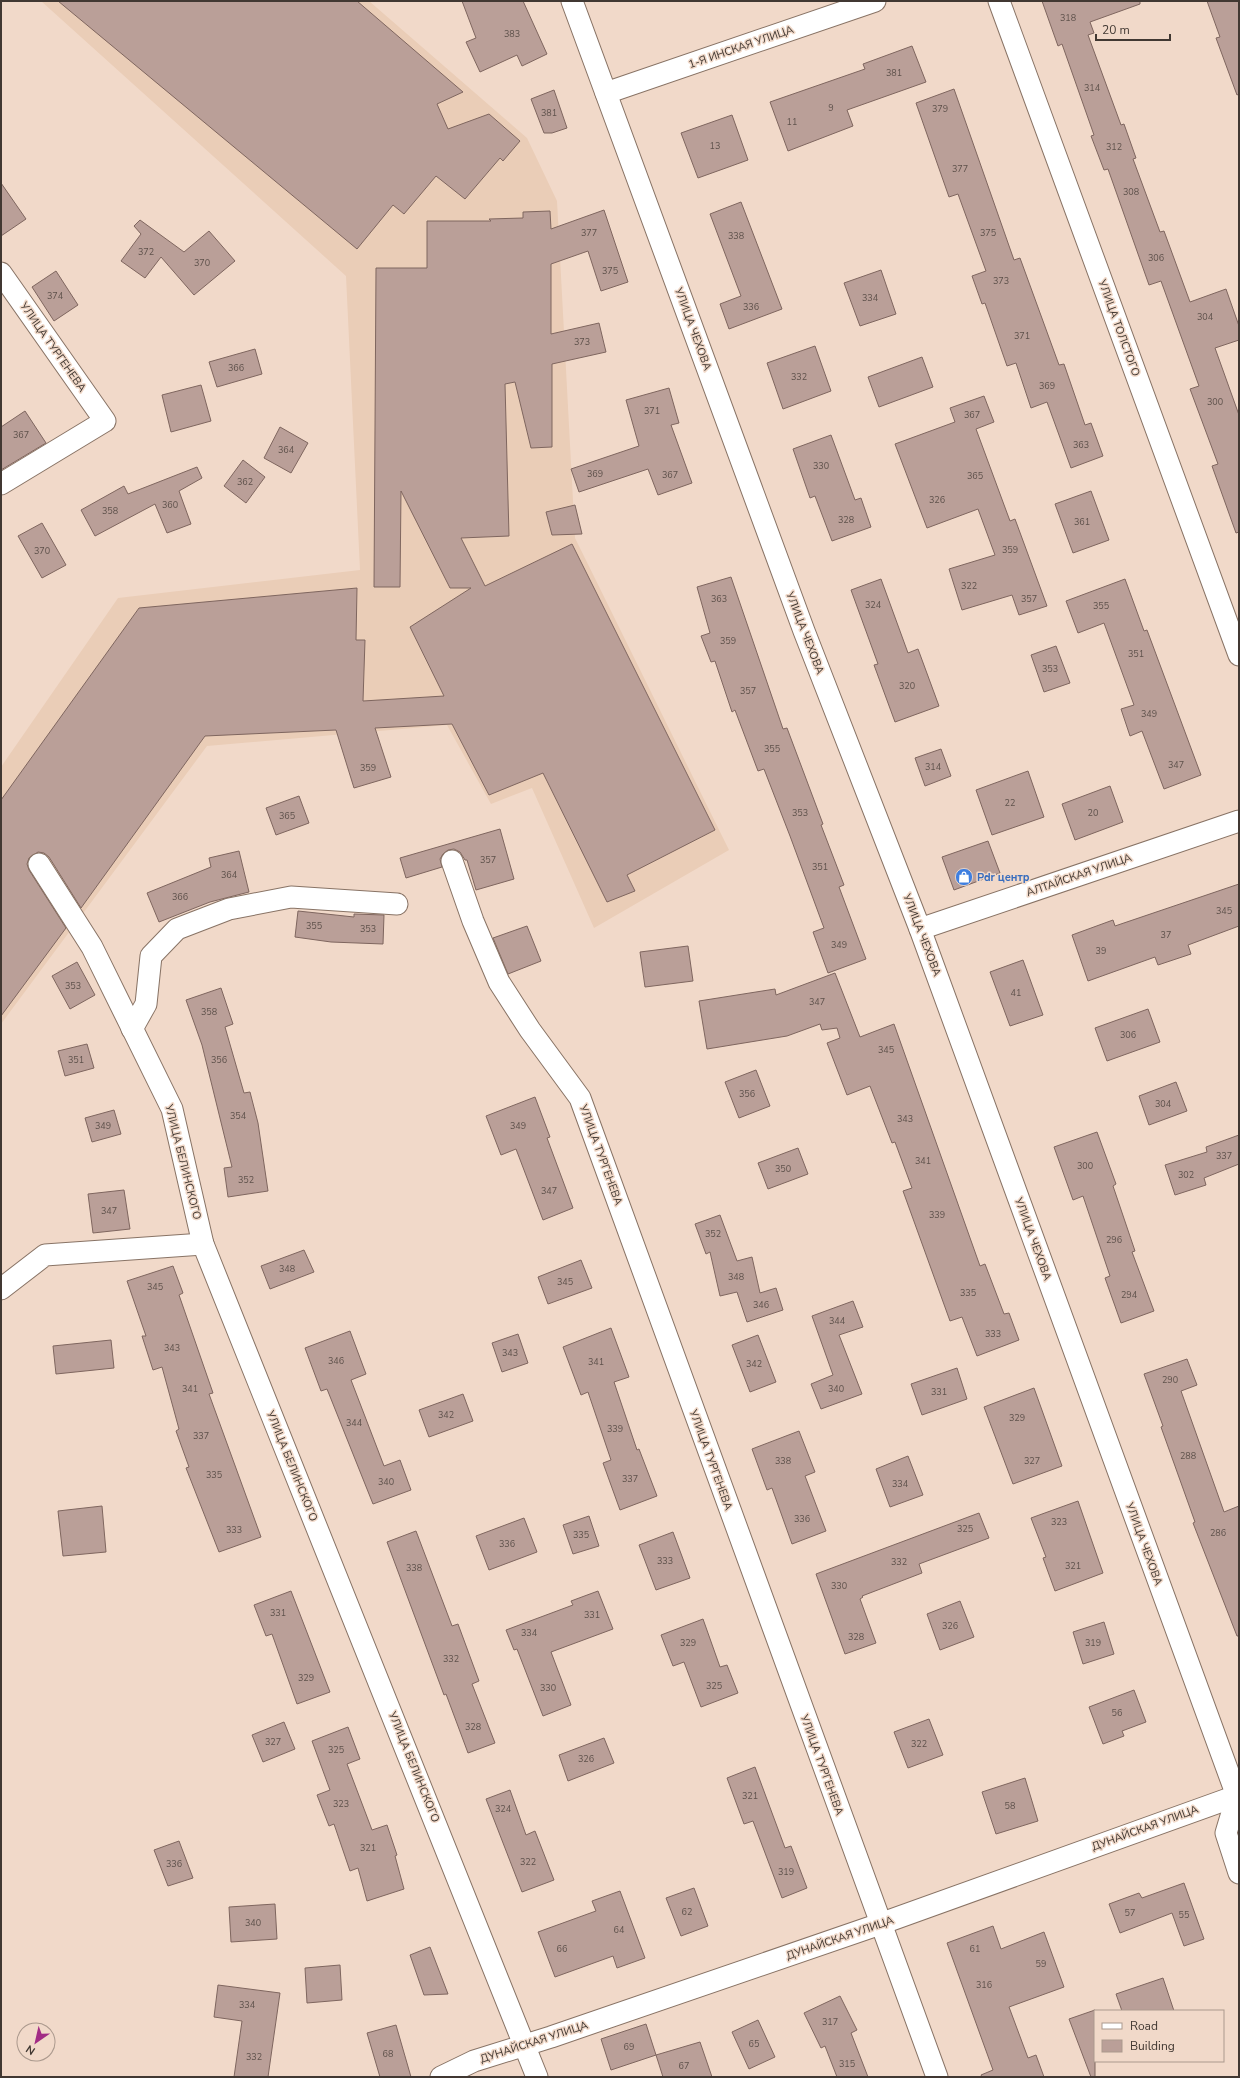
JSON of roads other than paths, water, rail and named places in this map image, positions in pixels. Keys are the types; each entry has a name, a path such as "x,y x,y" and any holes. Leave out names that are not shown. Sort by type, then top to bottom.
{"street":[{"name":"УЛИЦА ЧЕХОВА","path":"572,1 804,631 920,929 1238,1795"},
{"name":"1-Я ИНСКАЯ УЛИЦА","path":"606,93 875,1"},
{"name":"УЛИЦА ТОЛСТОГО","path":"999,1 1239,655"},
{"name":"УЛИЦА ТУРГЕНЕВА","path":"1,273 105,421 1,484"},
{"name":"АЛТАЙСКАЯ УЛИЦА","path":"920,929 1239,821"},
{"name":"УЛИЦА ТУРГЕНЕВА","path":"452,861 473,921 499,982 530,1030 580,1098 937,2077"},
{"name":"УЛИЦА БЕЛИНСКОГО","path":"39,864 92,947 172,1109 203,1244 526,2045 537,2077"},
{"path":"132,1029 146,1004 151,956 177,929 229,909 292,897 397,904"},
{"path":"1,1289 45,1255 203,1244"},
{"name":"ДУНАЙСКАЯ УЛИЦА","path":"441,2077 474,2061 526,2045 880,1924 1238,1795"},
{"path":"1238,1795 1226,1833 1239,1873"}],"place":[{"name":"Pdr центр","path":"964,877"}]}
